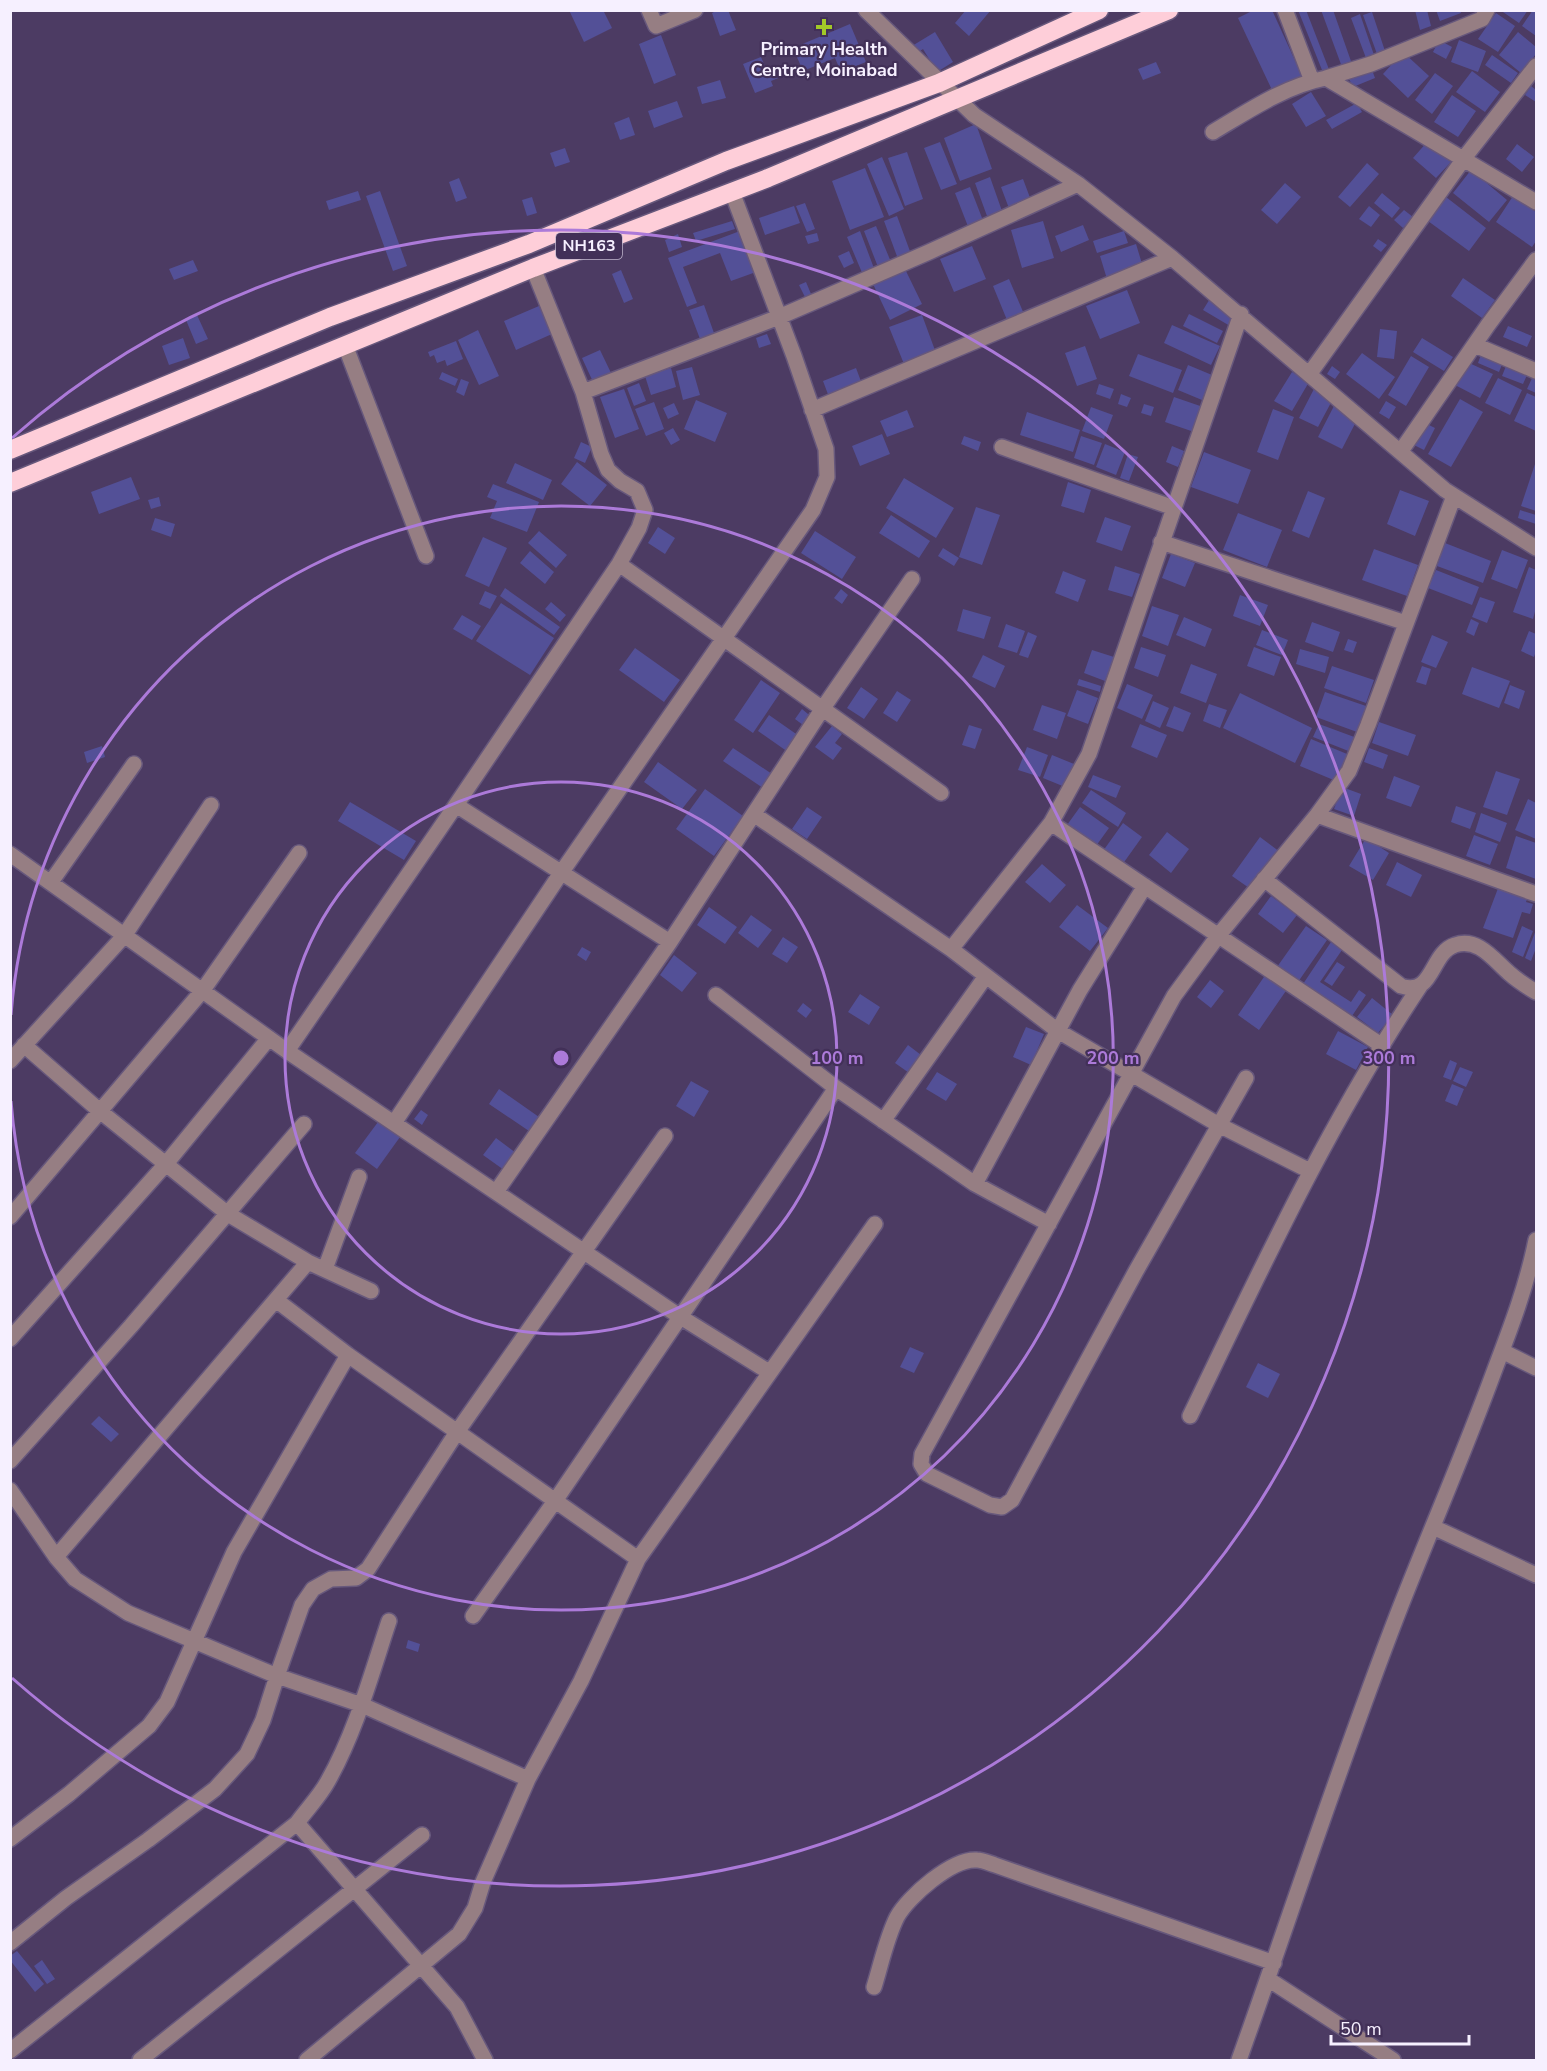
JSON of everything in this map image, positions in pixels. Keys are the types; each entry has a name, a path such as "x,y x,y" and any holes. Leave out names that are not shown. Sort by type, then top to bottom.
{"highway":[{"name":"NH163","path":"10,450 330,317 529,244 726,161 939,83 1099,10"},
{"name":"NH163","path":"10,483 533,268 732,192 1169,10"}],"street":[{"path":"649,10 656,26 695,10"},
{"path":"866,10 974,115 1078,184 1241,314 1454,496 1536,549"},
{"path":"1285,10 1319,80 1465,159 1536,202"},
{"path":"1213,132 1257,105 1319,80 1371,64 1482,19 1487,10"},
{"path":"1310,372 1465,159 1536,66"},
{"path":"583,392 779,317 1078,184"},
{"path":"394,1123 561,873 813,510 827,477 826,449 732,192"},
{"path":"812,410 1172,258"},
{"path":"1401,451 1536,260"},
{"path":"287,1051 619,564 639,528 645,510 637,491 620,481 608,470 600,454 583,392 533,268"},
{"path":"951,949 1051,823 1089,754 1241,314"},
{"path":"345,345 426,556"},
{"path":"1475,345 1536,371"},
{"path":"1002,447 1174,508"},
{"path":"1246,1078 1136,1271 1012,1500 1002,1507 990,1505 927,1474 921,1464 922,1454 1174,996 1218,936 1349,771 1454,496"},
{"path":"1161,542 1407,623"},
{"path":"619,564 941,793"},
{"path":"496,1192 670,942 823,708 912,579"},
{"path":"51,882 134,764"},
{"path":"10,1061 124,936 211,805"},
{"path":"456,806 670,942"},
{"path":"755,814 951,949 1059,1031 1219,1125 1310,1171"},
{"path":"1317,814 1536,894"},
{"path":"1051,823 1381,1045"},
{"path":"10,1217 203,990 299,853"},
{"path":"10,854 287,1051 679,1316 769,1372"},
{"path":"1264,879 1401,986 1411,989 1420,986"},
{"path":"975,1184 1080,990 1144,886"},
{"path":"1190,1416 1310,1171 1381,1045 1420,986 1428,978 1443,952 1454,945 1469,943 1487,952 1523,984 1536,992"},
{"path":"883,1121 986,976"},
{"path":"716,995 836,1088 883,1121 975,1184 1049,1224"},
{"path":"10,1339 165,1165 269,1038"},
{"path":"24,1045 101,1112 228,1214 308,1262 370,1291"},
{"path":"473,1616 555,1501 836,1088"},
{"path":"10,1461 228,1214 304,1124"},
{"path":"10,1943 66,1898 215,1789 246,1754 263,1720 302,1605 313,1589 332,1579 356,1578 368,1569 458,1432 665,1136"},
{"path":"325,1269 359,1177"},
{"path":"307,2061 459,1934 475,1908 483,1882 528,1779 581,1681 638,1559 875,1224"},
{"path":"1239,2061 1354,1728 1398,1611 1464,1453 1502,1351 1530,1273 1536,1240"},
{"path":"56,1557 308,1262"},
{"path":"276,1300 348,1355 638,1559"},
{"path":"1502,1351 1536,1368"},
{"path":"10,1839 69,1794 149,1726 167,1702 234,1552 348,1355"},
{"path":"10,1490 56,1557 75,1579 128,1613 277,1676 362,1705 528,1779"},
{"path":"1433,1527 1536,1575"},
{"path":"10,2051 297,1822 327,1784 345,1748 362,1705 389,1621"},
{"path":"297,1822 456,2007 478,2058"},
{"path":"140,2061 422,1835"},
{"path":"874,1987 897,1917 907,1902 948,1868 977,1860 995,1864 1274,1963"},
{"path":"1268,1979 1393,2061"}],"building":[{"path":"569,10 603,10 612,28 584,42"},
{"path":"718,10 728,10 736,30 720,36 712,13"},
{"path":"966,10 991,10 969,36 955,23"},
{"path":"1254,10 1272,10 1302,76 1272,90 1238,18"},
{"path":"1298,10 1306,10 1330,72 1324,75"},
{"path":"1321,10 1333,10 1352,64 1342,67"},
{"path":"1415,10 1427,10 1431,26 1420,30"},
{"path":"1436,10 1460,10 1461,13 1440,21"},
{"path":"1500,10 1528,10 1519,23"},
{"path":"1533,10 1536,10 1536,36 1522,26"},
{"path":"1372,12 1385,51 1377,54 1363,15"},
{"path":"1496,13 1515,26 1498,52 1478,39"},
{"path":"1360,14 1374,55 1366,58 1351,18"},
{"path":"850,24 866,62 841,72 835,58 803,71 793,48"},
{"path":"935,32 953,62 937,72 923,49 917,53 912,46"},
{"path":"1518,32 1536,47 1536,54 1521,73 1499,55"},
{"path":"661,35 676,75 654,84 639,44"},
{"path":"1439,40 1452,47 1446,59 1433,52"},
{"path":"1459,40 1486,51 1478,72 1451,62"},
{"path":"1403,52 1429,76 1408,98 1383,74"},
{"path":"1492,55 1518,73 1511,83 1485,65"},
{"path":"761,57 767,71 777,67 781,77 771,81 773,86 755,93 743,64"},
{"path":"1156,62 1161,73 1143,80 1138,69"},
{"path":"1372,70 1375,78 1353,87 1349,79"},
{"path":"1472,71 1500,92 1485,112 1456,92"},
{"path":"1435,73 1453,86 1432,114 1415,100"},
{"path":"720,80 726,98 702,104 697,87"},
{"path":"1531,86 1536,90 1536,102 1525,95"},
{"path":"1311,92 1326,116 1306,127 1292,104"},
{"path":"1452,95 1476,111 1458,137 1434,122"},
{"path":"677,101 683,117 654,128 648,111"},
{"path":"1357,103 1362,112 1332,129 1326,120"},
{"path":"629,117 635,135 620,140 614,123"},
{"path":"976,124 992,169 960,181 944,138"},
{"path":"1428,141 1451,162 1436,178 1413,158"},
{"path":"940,142 957,184 941,190 924,148"},
{"path":"1517,144 1534,157 1522,172 1506,159"},
{"path":"565,148 570,162 555,167 550,153"},
{"path":"907,152 923,199 905,206 888,158"},
{"path":"882,157 904,209 889,216 867,164"},
{"path":"1367,163 1379,174 1350,207 1338,197"},
{"path":"865,168 884,217 850,230 832,181"},
{"path":"1471,170 1507,200 1489,222 1453,193"},
{"path":"990,177 1002,211 987,216 975,183"},
{"path":"459,178 467,198 456,202 449,182"},
{"path":"1023,179 1032,203 1010,211 1001,187"},
{"path":"1285,183 1301,197 1277,224 1261,210"},
{"path":"970,187 984,223 969,229 955,193"},
{"path":"358,191 361,200 329,210 326,201"},
{"path":"380,191 407,266 393,271 366,196"},
{"path":"1382,193 1400,208 1392,218 1374,203"},
{"path":"1513,196 1536,212 1536,241 1532,247 1496,222"},
{"path":"532,197 537,213 527,216 522,200"},
{"path":"1446,197 1486,228 1469,251 1428,221"},
{"path":"805,203 815,229 807,232 796,206"},
{"path":"794,206 800,223 765,235 759,218"},
{"path":"1369,206 1380,215 1371,227 1359,219"},
{"path":"1404,210 1413,217 1403,228 1394,220"},
{"path":"897,216 911,254 898,259 884,221"},
{"path":"732,221 735,229 696,241 693,233"},
{"path":"1043,221 1054,258 1022,268 1011,230"},
{"path":"1083,225 1089,240 1061,252 1055,236"},
{"path":"876,226 891,262 878,267 864,231"},
{"path":"740,231 756,272 731,281 720,253 683,267 697,303 687,307 668,258"},
{"path":"860,231 875,271 863,275 847,237"},
{"path":"1124,231 1128,243 1097,253 1093,241"},
{"path":"817,233 819,241 808,244 805,236"},
{"path":"678,234 682,247 669,252 665,240"},
{"path":"1378,239 1387,245 1381,252 1373,246"},
{"path":"1136,244 1143,267 1107,279 1100,256"},
{"path":"972,246 986,279 954,292 940,259"},
{"path":"849,251 854,263 844,268 838,256"},
{"path":"193,260 198,271 174,280 169,269"},
{"path":"905,269 922,304 890,320 873,284"},
{"path":"621,270 633,299 624,303 612,274"},
{"path":"1463,278 1495,300 1482,318 1451,296"},
{"path":"1009,279 1024,314 1007,320 993,286"},
{"path":"806,282 811,294 805,297 799,285"},
{"path":"1127,290 1140,323 1100,339 1086,306"},
{"path":"1211,297 1238,313 1230,326 1203,310"},
{"path":"704,305 714,333 700,339 689,310"},
{"path":"539,306 552,334 516,350 504,321"},
{"path":"1189,314 1223,331 1217,343 1183,326"},
{"path":"197,315 208,339 196,344 186,320"},
{"path":"922,315 936,353 904,364 889,327"},
{"path":"1172,325 1220,346 1211,365 1164,343"},
{"path":"1508,326 1532,336 1527,347 1503,337"},
{"path":"1380,329 1397,331 1394,359 1377,357"},
{"path":"478,330 499,376 479,385 458,340"},
{"path":"767,334 771,344 759,348 756,338"},
{"path":"183,338 190,358 169,365 162,346"},
{"path":"1422,338 1453,357 1444,371 1413,352"},
{"path":"456,341 463,359 447,366 445,360 437,363 434,355 430,357 428,352"},
{"path":"1085,346 1097,379 1077,386 1065,353"},
{"path":"600,350 612,375 594,384 582,358"},
{"path":"1482,352 1503,362 1499,372 1478,363"},
{"path":"1362,353 1395,377 1379,399 1346,374"},
{"path":"1138,354 1182,370 1173,393 1129,376"},
{"path":"1411,356 1429,367 1406,406 1388,395"},
{"path":"1467,362 1493,374 1480,398 1455,385"},
{"path":"1188,365 1212,375 1202,400 1178,390"},
{"path":"1332,366 1340,372 1335,379 1327,374"},
{"path":"1506,366 1527,375 1523,384 1502,376"},
{"path":"692,367 700,395 683,400 676,371"},
{"path":"671,368 676,387 651,395 645,376"},
{"path":"856,368 862,384 829,397 823,381"},
{"path":"442,372 458,379 455,386 439,379"},
{"path":"1292,372 1309,382 1292,411 1274,401"},
{"path":"1533,376 1536,377 1536,393 1527,389"},
{"path":"1498,378 1522,390 1510,415 1485,403"},
{"path":"461,379 469,382 464,396 456,392"},
{"path":"639,383 646,401 634,406 627,388"},
{"path":"1099,384 1114,389 1110,399 1096,394"},
{"path":"1315,387 1334,397 1318,427 1299,418"},
{"path":"624,389 639,429 615,438 600,397"},
{"path":"1527,393 1536,397 1536,431 1514,421"},
{"path":"1121,394 1131,398 1127,407 1118,404"},
{"path":"1174,397 1206,408 1197,433 1165,422"},
{"path":"1460,399 1483,412 1451,467 1428,454"},
{"path":"696,400 727,413 715,442 684,429"},
{"path":"1386,401 1396,407 1389,419 1379,413"},
{"path":"654,402 664,429 646,436 635,409"},
{"path":"674,403 679,414 668,419 663,408"},
{"path":"1144,404 1154,407 1151,416 1141,413"},
{"path":"1335,404 1359,416 1342,449 1318,437"},
{"path":"1091,407 1113,415 1104,439 1082,431"},
{"path":"1273,409 1294,417 1278,460 1257,452"},
{"path":"907,410 914,427 887,437 880,421"},
{"path":"1027,412 1080,430 1073,452 1020,435"},
{"path":"1423,422 1435,428 1424,450 1412,444"},
{"path":"673,428 680,440 671,445 664,433"},
{"path":"882,434 890,454 860,466 852,446"},
{"path":"964,436 981,442 978,451 961,444"},
{"path":"1081,436 1102,443 1094,465 1074,458"},
{"path":"581,442 592,447 585,463 574,458"},
{"path":"1105,444 1125,452 1116,475 1096,467"},
{"path":"1172,446 1184,451 1178,467 1166,462"},
{"path":"1204,452 1251,470 1238,504 1191,487"},
{"path":"1128,454 1138,457 1129,481 1120,478"},
{"path":"1536,461 1536,511 1521,506"},
{"path":"577,462 607,485 590,506 561,484"},
{"path":"515,463 552,480 543,500 506,483"},
{"path":"131,477 140,499 99,514 91,492"},
{"path":"904,478 954,508 936,538 886,508"},
{"path":"1068,482 1091,490 1084,513 1061,506"},
{"path":"493,484 539,502 527,532 490,518 497,501 487,497"},
{"path":"1400,490 1429,501 1415,536 1387,524"},
{"path":"1308,491 1325,498 1309,538 1292,531"},
{"path":"159,497 161,506 151,509 148,500"},
{"path":"976,507 1000,515 982,565 959,557"},
{"path":"1520,510 1536,515 1536,524 1518,518"},
{"path":"1238,513 1282,530 1267,567 1223,550"},
{"path":"891,515 930,541 919,558 879,533"},
{"path":"1105,517 1131,526 1122,551 1096,542"},
{"path":"155,518 175,524 171,537 151,530"},
{"path":"658,527 675,538 665,554 648,543"},
{"path":"539,531 567,555 556,568 528,543"},
{"path":"815,531 856,557 842,579 801,553"},
{"path":"483,537 507,548 489,587 465,576"},
{"path":"1445,543 1491,561 1483,583 1437,566"},
{"path":"943,548 959,558 954,566 938,556"},
{"path":"1374,549 1418,565 1407,596 1362,580"},
{"path":"1502,550 1528,560 1517,589 1491,579"},
{"path":"530,551 554,572 545,584 520,563"},
{"path":"1171,554 1195,563 1185,587 1162,578"},
{"path":"1115,566 1140,574 1132,597 1108,590"},
{"path":"1529,567 1536,570 1536,608 1533,619 1513,612"},
{"path":"1436,570 1479,587 1472,605 1428,588"},
{"path":"1063,571 1086,580 1078,602 1055,593"},
{"path":"505,588 560,627 554,635 500,596"},
{"path":"841,589 848,595 842,604 834,598"},
{"path":"485,591 497,596 490,609 479,604"},
{"path":"1240,595 1268,605 1260,626 1233,616"},
{"path":"1480,597 1495,602 1487,623 1472,617"},
{"path":"551,602 566,615 560,622 545,609"},
{"path":"501,603 554,638 530,675 476,641"},
{"path":"1152,606 1179,615 1168,646 1142,636"},
{"path":"963,609 991,617 984,639 957,631"},
{"path":"462,615 481,626 472,640 453,629"},
{"path":"1184,617 1212,629 1205,647 1176,635"},
{"path":"1471,619 1479,623 1474,636 1466,632"},
{"path":"1312,622 1340,632 1333,652 1305,642"},
{"path":"1006,624 1025,631 1017,653 998,647"},
{"path":"1262,630 1288,640 1282,655 1256,645"},
{"path":"1529,631 1536,634 1534,657 1521,651"},
{"path":"1028,632 1037,636 1028,658 1019,655"},
{"path":"1432,635 1448,642 1436,668 1421,662"},
{"path":"1348,639 1357,642 1353,653 1344,650"},
{"path":"1141,647 1166,655 1158,677 1134,668"},
{"path":"1254,647 1281,657 1274,676 1247,666"},
{"path":"635,648 680,680 664,702 619,670"},
{"path":"1300,649 1329,657 1325,673 1296,664"},
{"path":"1092,650 1114,657 1105,681 1084,673"},
{"path":"983,655 1005,666 995,688 972,677"},
{"path":"1191,664 1217,674 1206,703 1180,693"},
{"path":"1332,666 1374,680 1366,703 1324,688"},
{"path":"1422,666 1431,669 1426,685 1416,682"},
{"path":"1472,667 1510,681 1499,708 1462,694"},
{"path":"1079,679 1101,686 1100,692 1077,685"},
{"path":"761,680 780,693 753,733 734,720"},
{"path":"1127,684 1153,695 1142,719 1117,708"},
{"path":"1510,685 1525,691 1519,709 1504,703"},
{"path":"861,687 878,699 864,719 847,708"},
{"path":"1077,690 1098,698 1088,724 1067,716"},
{"path":"897,691 911,700 897,722 883,713"},
{"path":"1325,692 1366,706 1357,732 1316,717"},
{"path":"1240,693 1312,728 1295,763 1223,728"},
{"path":"1153,701 1169,708 1160,728 1145,721"},
{"path":"1209,704 1227,710 1220,728 1203,721"},
{"path":"1042,705 1066,713 1057,739 1033,730"},
{"path":"1174,706 1191,713 1183,732 1166,726"},
{"path":"802,709 814,719 807,728 795,719"},
{"path":"769,715 799,736 788,752 758,731"},
{"path":"1379,722 1416,735 1408,756 1372,743"},
{"path":"1140,724 1167,735 1157,758 1131,747"},
{"path":"1319,724 1357,738 1351,752 1313,737"},
{"path":"969,725 982,729 975,749 962,745"},
{"path":"832,726 842,734 835,743 842,748 833,760 815,747"},
{"path":"1311,739 1347,754 1336,781 1300,766"},
{"path":"102,746 105,757 87,763 84,752"},
{"path":"1027,747 1048,755 1040,777 1018,770"},
{"path":"733,748 772,774 763,788 723,761"},
{"path":"1369,748 1388,755 1383,769 1364,762"},
{"path":"1052,755 1074,764 1065,787 1043,778"},
{"path":"658,762 697,790 682,809 644,782"},
{"path":"1496,771 1520,779 1507,815 1483,807"},
{"path":"1093,775 1121,786 1116,798 1088,787"},
{"path":"1394,776 1420,786 1411,807 1386,798"},
{"path":"1342,787 1361,794 1354,816 1334,809"},
{"path":"705,789 743,816 714,856 676,829"},
{"path":"1091,790 1126,813 1118,827 1082,803"},
{"path":"1528,799 1536,803 1536,839 1515,830"},
{"path":"350,802 416,841 404,860 338,821"},
{"path":"1456,806 1476,813 1470,829 1451,822"},
{"path":"807,807 822,817 807,839 792,829"},
{"path":"1080,807 1109,828 1096,846 1067,825"},
{"path":"1481,813 1507,823 1500,842 1475,832"},
{"path":"1123,823 1142,837 1122,865 1103,851"},
{"path":"1167,832 1189,849 1171,873 1149,855"},
{"path":"1474,835 1498,844 1490,865 1466,856"},
{"path":"1516,836 1536,843 1536,879 1506,868"},
{"path":"1260,837 1280,852 1252,890 1232,876"},
{"path":"1366,838 1389,853 1373,880 1349,866"},
{"path":"1397,862 1422,875 1411,897 1386,885"},
{"path":"1042,864 1066,885 1050,903 1025,882"},
{"path":"1500,883 1529,894 1526,902 1533,904 1530,914 1522,912 1513,938 1483,928"},
{"path":"1271,896 1297,915 1283,933 1258,914"},
{"path":"1077,905 1108,928 1090,951 1059,927"},
{"path":"709,907 737,927 725,944 697,925"},
{"path":"751,915 772,930 758,948 738,933"},
{"path":"1306,926 1327,940 1298,982 1277,967"},
{"path":"1522,926 1533,931 1523,957 1512,952"},
{"path":"1536,930 1536,948 1531,961 1525,958"},
{"path":"783,937 798,947 787,963 772,954"},
{"path":"1331,942 1342,950 1320,982 1351,1002 1359,990 1366,995 1352,1016 1303,984"},
{"path":"582,947 591,952 586,961 577,955"},
{"path":"674,955 697,973 682,992 660,975"},
{"path":"1337,962 1345,967 1332,986 1324,981"},
{"path":"1268,971 1290,985 1259,1030 1238,1015"},
{"path":"1210,980 1224,991 1211,1008 1197,997"},
{"path":"860,994 880,1007 869,1025 848,1012"},
{"path":"1372,998 1393,1015 1378,1033 1357,1017"},
{"path":"803,1003 812,1010 806,1018 797,1011"},
{"path":"1026,1027 1044,1034 1031,1065 1013,1057"},
{"path":"1338,1031 1368,1047 1356,1070 1326,1054"},
{"path":"908,1045 925,1058 912,1075 895,1063"},
{"path":"1450,1060 1457,1063 1451,1080 1443,1077"},
{"path":"1460,1067 1473,1072 1466,1087 1453,1081"},
{"path":"937,1072 957,1084 946,1101 926,1089"},
{"path":"691,1081 709,1091 694,1117 676,1106"},
{"path":"1452,1084 1464,1089 1457,1106 1445,1101"},
{"path":"499,1089 539,1117 529,1131 489,1104"},
{"path":"421,1110 428,1115 422,1125 414,1119"},
{"path":"378,1122 400,1137 377,1169 355,1153"},
{"path":"496,1138 516,1153 504,1170 483,1155"},
{"path":"910,1347 924,1353 914,1373 900,1367"},
{"path":"1258,1363 1280,1374 1268,1398 1246,1387"},
{"path":"99,1416 119,1434 111,1442 91,1424"},
{"path":"408,1640 420,1644 418,1652 406,1648"},
{"path":"17,1951 44,1984 35,1992 10,1960 10,1956"},
{"path":"42,1960 55,1979 47,1984 34,1966"}],"place":[{"name":"Primary Health Centre, Moinabad","path":"824,27"}]}
